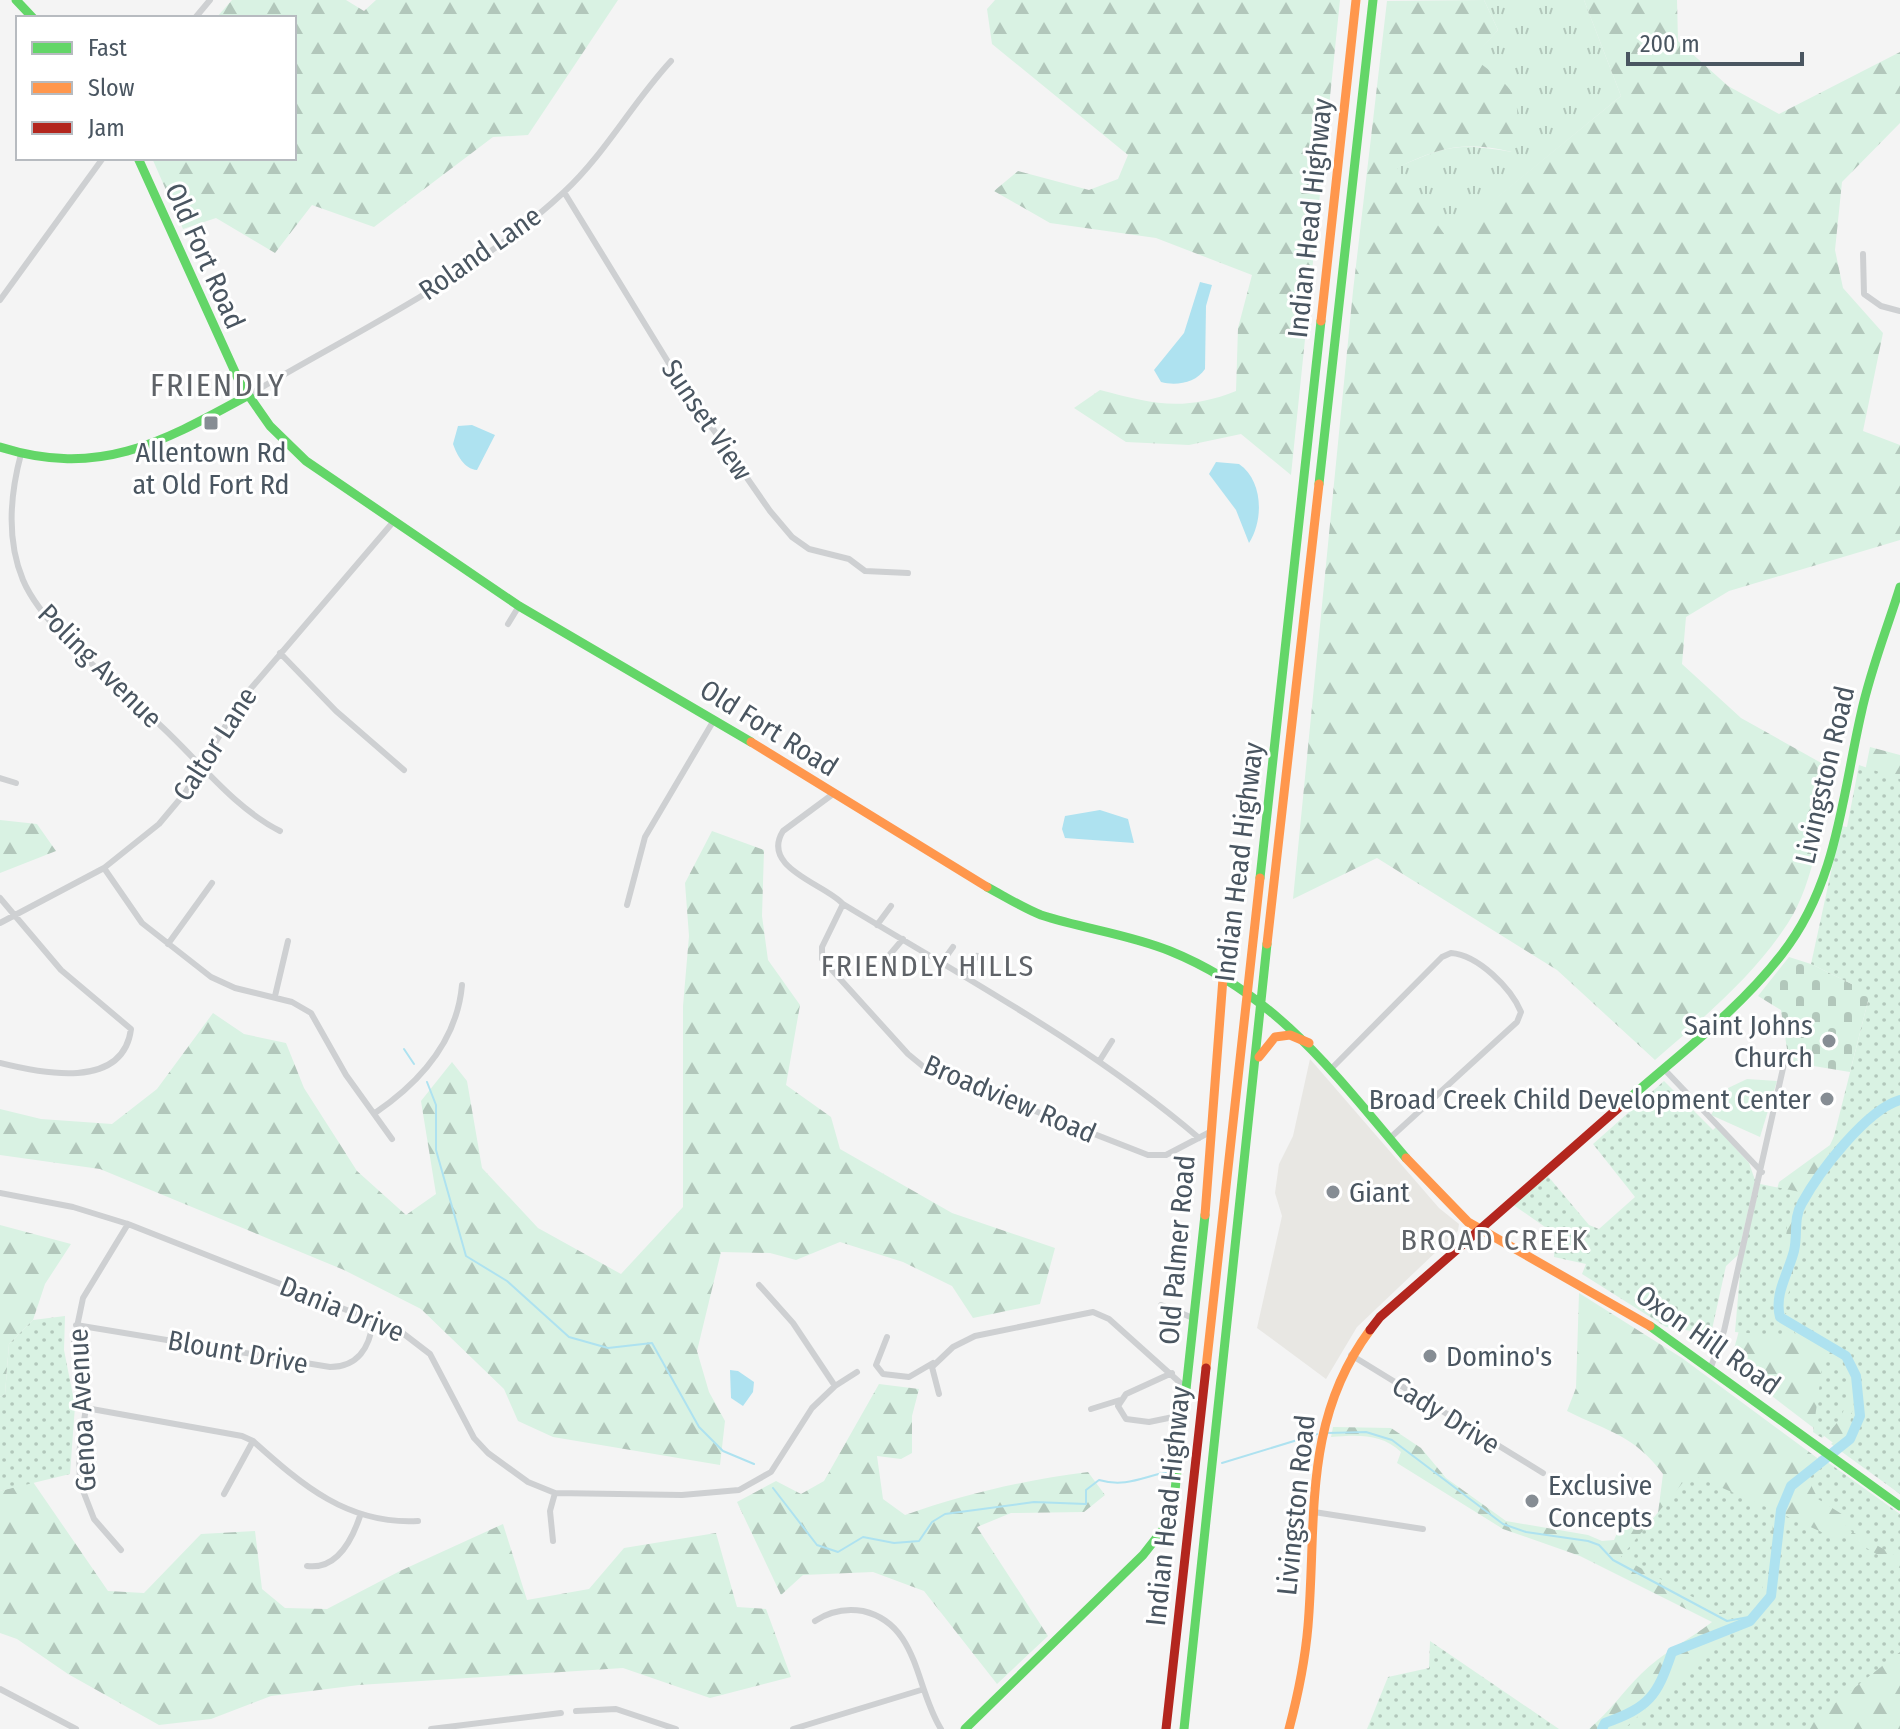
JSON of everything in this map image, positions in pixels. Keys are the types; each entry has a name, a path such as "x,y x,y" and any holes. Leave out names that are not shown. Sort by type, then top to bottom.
{"main road":[{"path":"16,0 31,16"},
{"name":"Indian Head Highway","path":"1166,1729 1356,0"},
{"name":"Indian Head Highway","path":"1184,1729 1298,650 1373,0"},
{"name":"Old Fort Road","path":"139,160 212,328 247,396 289,447 519,606 1024,908 1131,937 1192,961 1263,1002 1309,1043 1438,1195 1479,1229"},
{"path":"0,447 21,454 75,460 126,455 171,437 247,396"},
{"name":"Livingston Road","path":"1289,1729 1301,1682 1320,1440 1336,1383 1351,1355 1380,1317 1759,981 1793,938 1813,903 1834,847 1861,712 1900,587"},
{"name":"Old Palmer Road","path":"965,1729 1160,1537 1172,1518 1223,978"},
{"path":"1252,1085 1268,1041 1282,1035 1309,1043"},
{"name":"Oxon Hill Road","path":"1479,1229 1572,1277 1711,1367 1900,1506"}],"street":[{"path":"197,16 210,0"},
{"name":"Roland Lane","path":"247,396 463,270 564,192 671,61"},
{"path":"0,300 102,160"},
{"name":"Sunset View","path":"564,192 681,383 770,511 792,537 809,549 849,559 865,571 908,573"},
{"path":"1863,254 1864,294 1881,306 1900,311"},
{"name":"Poling Avenue","path":"21,454 11,517 18,569 36,603 108,678 257,818 280,831"},
{"path":"0,516 11,517"},
{"name":"Caltor Lane","path":"0,923 104,868 159,824 202,765 231,714 394,521"},
{"path":"508,624 519,606"},
{"path":"280,653 336,711 404,770"},
{"path":"627,905 645,837 714,720"},
{"path":"0,778 16,783"},
{"path":"833,794 783,831 777,846 792,870 1100,1060 1199,1138"},
{"path":"104,868 134,915 168,944 226,985 275,996 303,1007 316,1018 346,1075 392,1139"},
{"path":"168,944 212,883"},
{"path":"0,898 61,970 131,1029 127,1043 117,1056 91,1073 74,1074 0,1063"},
{"name":"Broadview Road","path":"843,904 822,947 822,959 908,1054 925,1068 1148,1155 1166,1155 1210,1132"},
{"path":"877,925 891,906"},
{"path":"886,959 903,939"},
{"path":"275,996 288,941"},
{"path":"943,961 953,947"},
{"path":"1331,1069 1442,957 1451,953 1478,963 1514,1000 1521,1012 1517,1022 1390,1138"},
{"path":"964,974 977,956"},
{"path":"375,1113 408,1088 436,1055 452,1024 462,985"},
{"path":"1100,1060 1112,1041"},
{"path":"1711,1367 1724,1331 1786,1055"},
{"path":"1663,1068 1762,1172"},
{"name":"Dania Drive","path":"0,1193 73,1207 128,1224 415,1339 430,1354 474,1438 488,1453 528,1482 555,1493 682,1495 739,1490 771,1472 812,1408 835,1386 857,1372"},
{"name":"Genoa Avenue","path":"121,1550 94,1519 80,1483 79,1453 86,1408 74,1356 76,1325 83,1298 128,1224"},
{"path":"759,1285 793,1323 835,1386"},
{"path":"1161,1305 1193,1318"},
{"path":"887,1337 876,1365 883,1374 909,1377 975,1336 1093,1312 1109,1319 1186,1388"},
{"name":"Blount Drive","path":"76,1325 330,1367 349,1364 363,1353 373,1321"},
{"name":"Cady Drive","path":"1351,1355 1543,1473"},
{"path":"934,1363 933,1377 939,1394"},
{"path":"1091,1409 1120,1400 1172,1373"},
{"path":"1120,1400 1120,1411 1132,1422 1183,1415"},
{"path":"86,1408 214,1429 253,1441 325,1500 360,1516 418,1521"},
{"path":"224,1494 253,1441"},
{"path":"553,1541 550,1511 555,1493"},
{"path":"1314,1512 1423,1529"},
{"path":"307,1566 320,1566 336,1557 354,1534 360,1516"},
{"path":"815,1621 837,1610 885,1619 908,1644 921,1690 941,1729"},
{"path":"0,1689 76,1729"},
{"path":"793,1729 921,1690"},
{"path":"576,1711 616,1709 676,1729"},
{"path":"431,1729 561,1713"},
{"path":"534,1718 535,1729"}],"shaded area":[{"path":"1310,1059 1439,1208 1459,1224 1458,1231 1357,1327 1326,1379 1257,1328 1282,1216 1275,1193 1279,1164 1293,1136"}],"green space":[{"path":"232,0 346,0 364,11 376,0 618,0 528,135 493,137 374,227 312,205 275,253 216,218 183,229 153,160 296,160 296,16 218,16"},
{"path":"995,0 1340,0 1291,475 1241,434 1189,445 1126,442 1074,408 1100,390 1168,404 1200,402 1236,391 1238,328 1252,275 1156,238 1050,223 994,191 1018,171 1089,190 1118,179 1128,155 992,44 987,9"},
{"path":"1484,0 1584,0 1621,96 1447,239 1396,168 1453,148 1478,147 1512,152 1472,58 1498,30"},
{"path":"1484,0 1498,30 1473,58 1500,79 1514,96 1517,118 1512,152 1480,147 1453,148 1426,155 1397,168 1447,238 1621,96 1584,0 1677,0 1678,41 1728,86 1779,114 1900,52 1900,123 1842,182 1835,250 1843,288 1883,333 1863,431 1900,445 1900,540 1729,591 1686,617 1682,664 1741,718 1832,769 1811,869 1788,923 1743,979 1655,1060 1557,970 1377,858 1293,899 1353,291 1387,1"},
{"path":"1870,747 1900,755 1900,1494 1730,1364 1779,1182 1830,1145 1859,1083 1875,1010 1849,980 1838,904"},
{"path":"1859,765 1900,779 1900,1102 1846,1133 1829,1156 1870,993 1811,964 1841,826 1847,827"},
{"path":"0,820 37,824 56,851 0,873"},
{"path":"712,831 764,850 762,916 768,960 800,1005 786,1085 831,1117 840,1149 952,1213 1055,1248 1040,1304 973,1318 952,1286 903,1262 840,1242 796,1260 770,1253 721,1252 697,1351 709,1392 725,1421 720,1465 553,1437 518,1421 504,1389 421,1309 344,1270 100,1169 0,1155 0,1109 41,1119 112,1124 157,1089 213,1013 244,1034 286,1043 304,1088 357,1171 406,1215 436,1194 421,1101 452,1062 467,1081 482,1168 538,1228 621,1274 683,1207 683,1006 689,936 685,883"},
{"path":"1789,957 1811,964 1870,993 1850,1072 1789,1062 1781,1010 1758,996"},
{"path":"1747,1079 1777,1081 1760,1137 1711,1115 1726,1089"},
{"path":"1664,1081 1713,1130 1716,1127 1749,1163 1755,1180 1738,1255 1726,1266 1711,1334 1666,1327 1582,1274 1586,1264 1554,1257 1555,1234 1512,1204 1547,1175 1589,1225 1599,1229 1635,1197 1593,1144"},
{"path":"1900,1114 1900,1494 1831,1444 1849,1428 1857,1387 1843,1365 1839,1350 1825,1344 1825,1340 1802,1334 1781,1308 1793,1284 1793,1236 1811,1198 1819,1196 1834,1160 1853,1136 1864,1128"},
{"path":"1760,1184 1805,1193 1787,1226 1783,1280 1774,1307 1791,1324 1797,1337 1735,1332 1741,1262"},
{"path":"0,1225 71,1244 45,1284 33,1320 9,1344 5,1394 0,1397"},
{"path":"1579,1293 1682,1358 1900,1519 1900,1729 1589,1729 1649,1666 1712,1622 1580,1556 1503,1529 1397,1463 1401,1452 1385,1441 1359,1436 1331,1437 1333,1427 1391,1428 1421,1448 1446,1478 1506,1521 1588,1535 1602,1541 1614,1540 1623,1520 1636,1527 1657,1521 1663,1474 1631,1442 1567,1411 1576,1388"},
{"path":"65,1316 64,1350 75,1406 70,1474 0,1491 0,1397 5,1394 9,1344 33,1320"},
{"path":"1825,1347 1850,1385 1842,1414 1822,1438 1813,1432"},
{"path":"879,1384 919,1389 912,1416 912,1453 901,1459 877,1456 883,1499 905,1515 995,1489 1088,1472 1105,1495 1084,1512 1011,1513 977,1527 1048,1636 997,1684 924,1591 873,1572 803,1575 781,1595 737,1502 776,1481 801,1494 824,1481"},
{"path":"1819,1456 1900,1514 1900,1558 1845,1528 1848,1518 1818,1499 1807,1477"},
{"path":"1690,1474 1778,1512 1773,1520 1771,1566 1752,1614 1771,1577 1777,1553 1777,1528 1784,1515 1837,1539 1843,1534 1900,1568 1900,1652 1802,1729 1624,1729 1741,1624 1621,1557"},
{"path":"33,1482 108,1591 144,1593 201,1534 255,1531 262,1589 285,1608 327,1609 400,1571 503,1524 527,1600 589,1589 624,1548 716,1533 737,1607 766,1609 791,1677 710,1698 623,1668 359,1685 271,1696 211,1719 159,1725 68,1674 17,1639 0,1633 0,1491"},
{"path":"1430,1641 1559,1729 1367,1729 1388,1677 1429,1668"}],"water":[{"path":"1200,282 1212,285 1206,306 1205,369 1196,378 1185,382 1161,382 1154,370 1184,333"},
{"path":"472,425 495,435 477,470 465,464 453,444 458,426"},
{"path":"1216,462 1239,464 1253,480 1259,512 1249,543 1236,510 1209,474"},
{"path":"1100,810 1128,819 1134,843 1065,838 1062,829 1065,816"},
{"path":"730,1370 738,1371 754,1382 753,1392 743,1406 731,1398"}],"waterway":[{"path":"404,1049 414,1064"},
{"path":"427,1082 436,1105 436,1150 466,1256 507,1281 569,1337 608,1348 652,1343 699,1427 723,1451 754,1464"},
{"name":"BROAD CREEK","path":"1602,1729 1605,1723 1632,1711 1649,1698 1656,1690 1672,1652 1750,1621 1771,1596 1781,1510 1791,1486 1850,1439 1860,1416 1856,1376 1846,1356 1780,1317 1779,1300 1794,1251 1802,1203 1832,1159 1859,1129 1887,1106 1900,1100"},
{"path":"1327,1433 1366,1432 1392,1440 1503,1524 1526,1532 1599,1545 1613,1560 1727,1621 1754,1616"},
{"path":"1222,1463 1317,1434"},
{"path":"773,1488 817,1545 838,1552 863,1537 894,1543 919,1541 932,1522 945,1514 1034,1502 1086,1504 1086,1490 1099,1480 1127,1482 1172,1471"}],"traffic: fast":[{"path":"16,0 31,16"},
{"path":"1319,484 1373,0"},
{"path":"139,160 240,383 270,426 306,461 519,606 751,742"},
{"path":"1260,878 1321,321"},
{"path":"0,447 36,456 68,459 99,457 157,441 247,396"},
{"path":"1624,1103 1706,1032 1765,975 1800,927 1815,899 1835,839 1865,698 1900,587"},
{"path":"987,887 1041,915 1170,951 1208,969 1241,990 1272,1013 1328,1066 1406,1158"},
{"path":"1184,1729 1267,944"},
{"path":"965,1729 1143,1555 1172,1518 1205,1215"},
{"path":"1650,1326 1900,1506"}],"traffic: slow":[{"path":"1321,321 1356,0"},
{"path":"1267,944 1319,484"},
{"path":"751,742 987,887"},
{"path":"1206,1368 1260,878"},
{"path":"1205,1215 1223,978"},
{"path":"1259,1057 1275,1037 1290,1035 1309,1043"},
{"path":"1406,1158 1468,1222 1650,1326"},
{"path":"1289,1729 1307,1639 1314,1510 1323,1436 1333,1400 1348,1365 1370,1330"}],"traffic: jam":[{"path":"1370,1330 1380,1317 1624,1103"},
{"path":"1166,1729 1206,1368"}],"place":[{"name":"Allentown Rd at Old Fort Rd","path":"211,423"},
{"name":"Saint Johns Church","path":"1829,1041"},
{"name":"Broad Creek Child Development Center","path":"1827,1099"},
{"name":"Giant","path":"1333,1192"},
{"name":"Domino's","path":"1430,1356"},
{"name":"Exclusive Concepts","path":"1532,1501"}],"district":[{"name":"FRIENDLY","path":"218,385"},
{"name":"FRIENDLY HILLS","path":"928,966"},
{"name":"BROAD CREEK","path":"1495,1240"}]}
